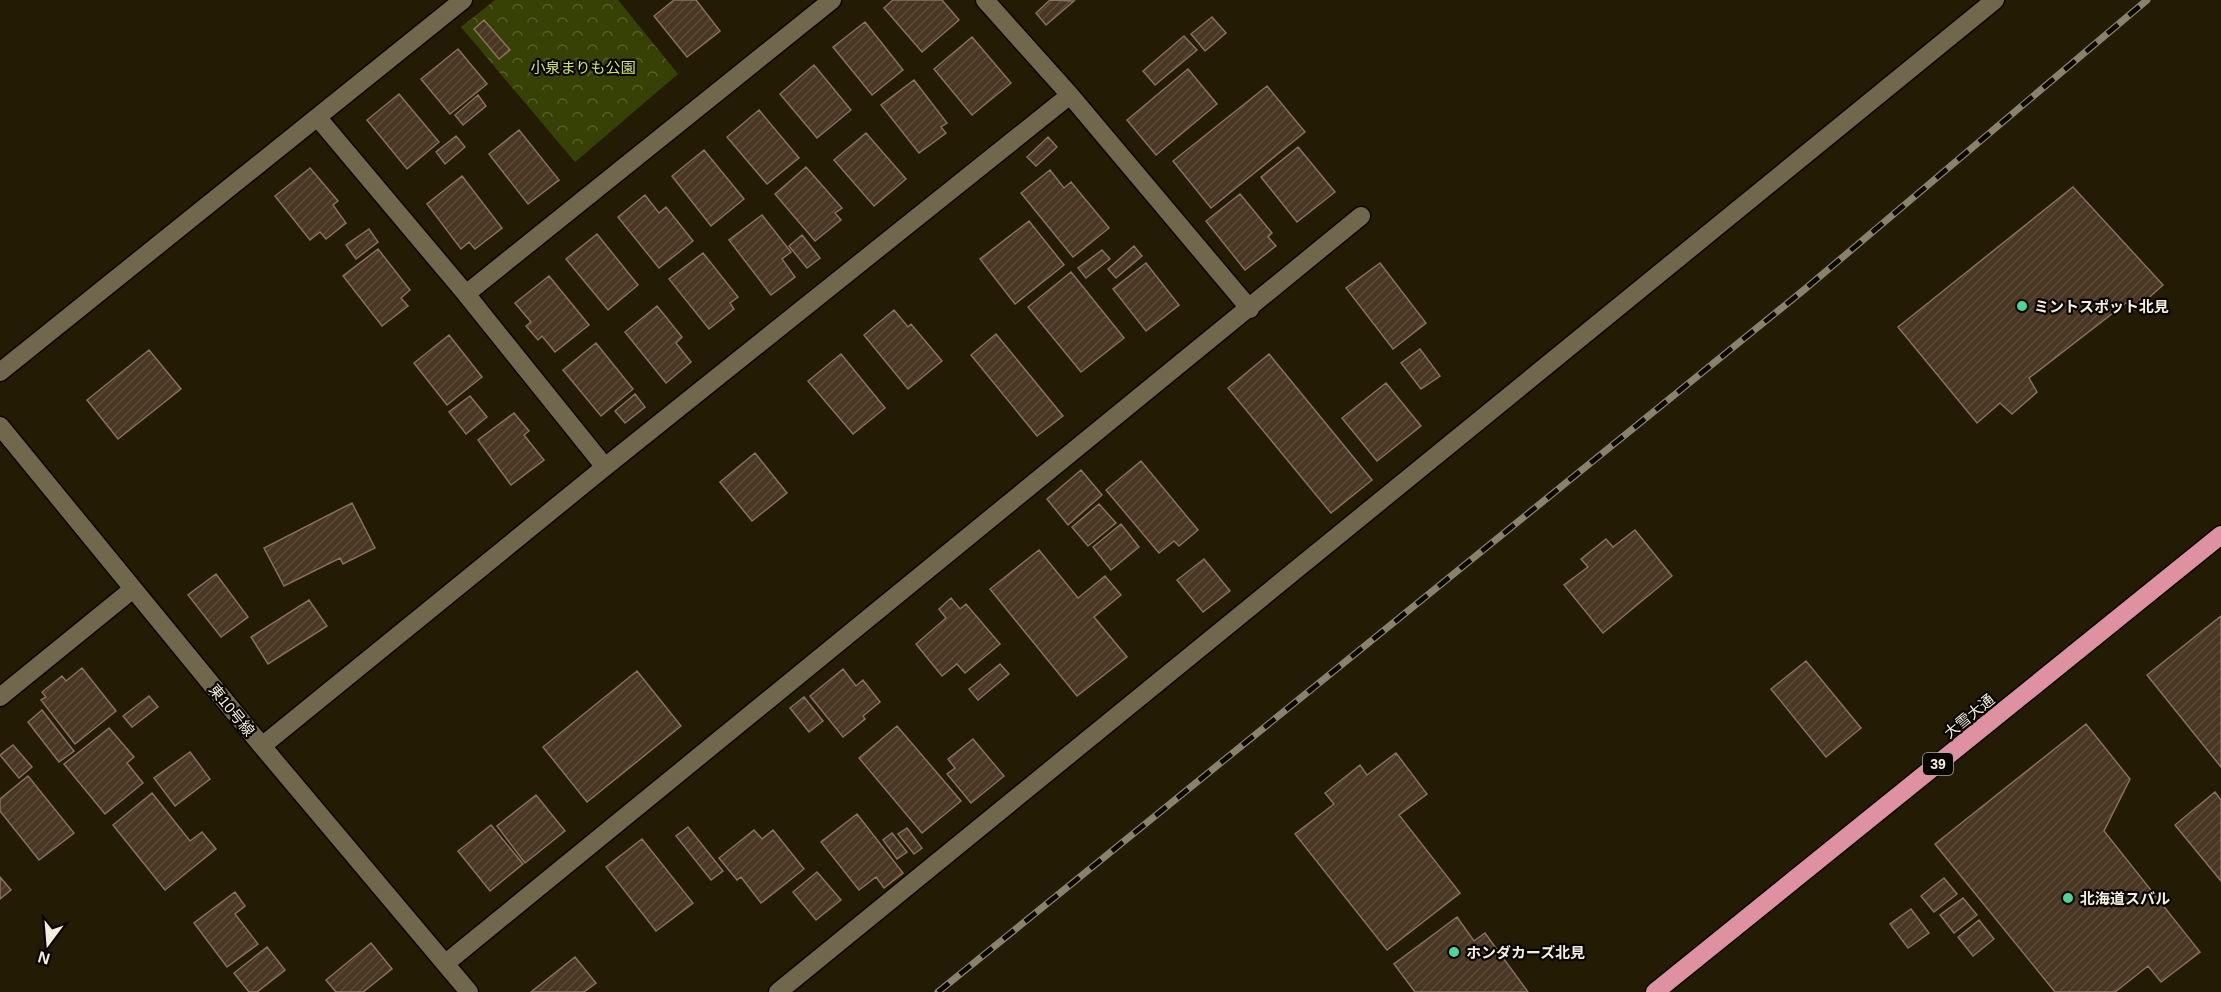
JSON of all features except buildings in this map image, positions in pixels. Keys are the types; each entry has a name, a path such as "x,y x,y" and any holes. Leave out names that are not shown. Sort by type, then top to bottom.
{"highway":[{"name":"大雪大通","path":"1655,992 2221,536"}],"street":[{"path":"0,372 463,0"},
{"path":"466,294 832,0"},
{"path":"985,0 1070,95 1250,309"},
{"path":"778,992 1985,3"},
{"path":"262,746 605,467 1070,95"},
{"path":"318,118 466,294 605,467"},
{"path":"446,963 1250,309 1361,216"},
{"name":"東10号線","path":"0,426 262,746 469,992"},
{"path":"0,697 134,589"}],"green space":[{"name":"小泉まりも公園","path":"495,0 618,0 678,74 575,162 461,27"}],"railway":[{"path":"938,992 1805,289 2147,0"}],"place":[{"name":"ミントスポット北見","path":"2022,306"},
{"name":"北海道スバル","path":"2068,898"},
{"name":"ホンダカーズ北見","path":"1454,952"}]}
